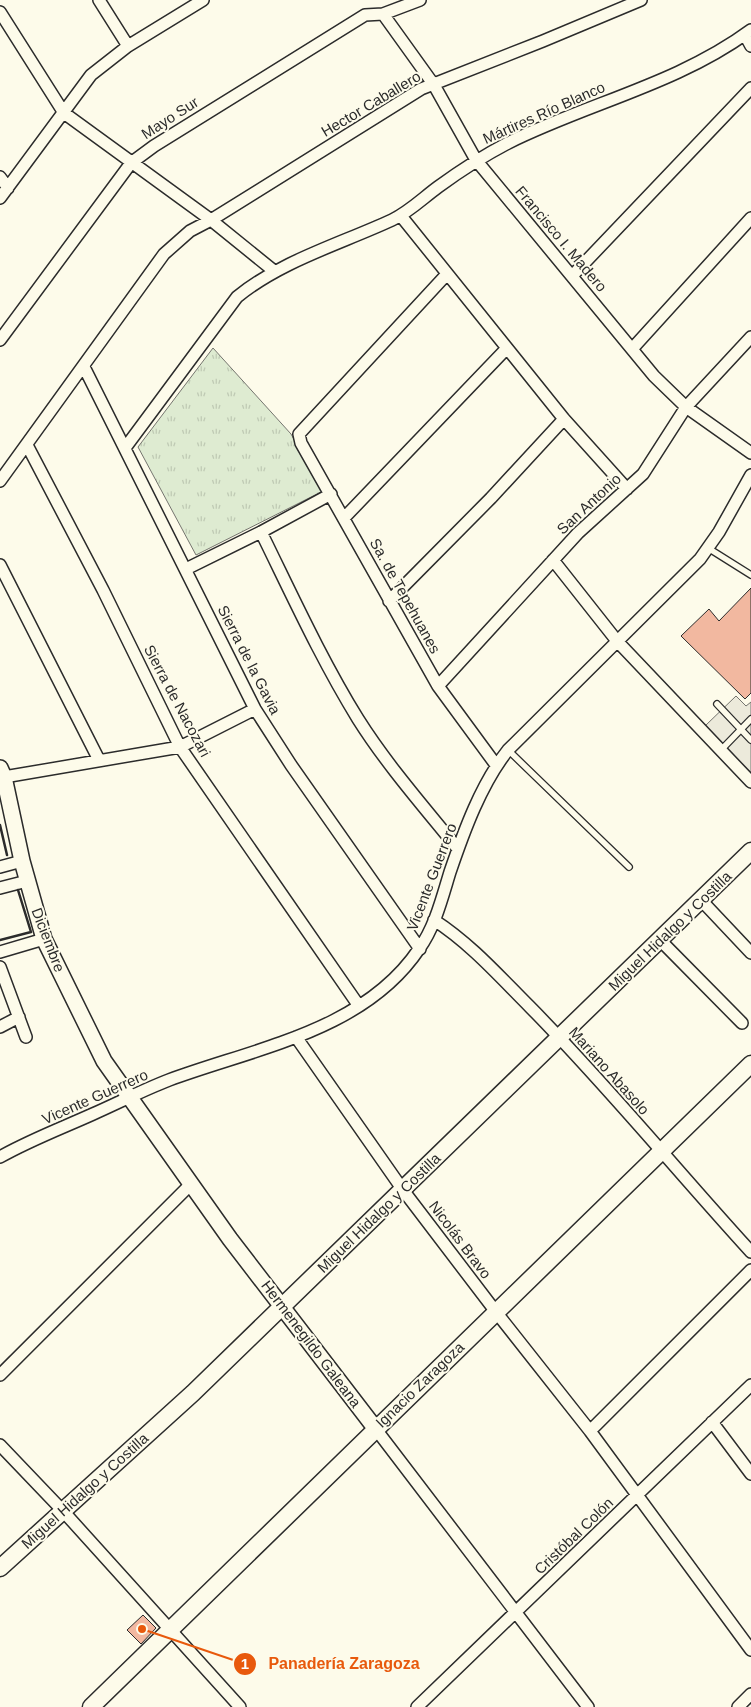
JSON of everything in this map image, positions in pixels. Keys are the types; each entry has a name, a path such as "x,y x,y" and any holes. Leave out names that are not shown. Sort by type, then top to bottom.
{"main road":[{"name":"Miguel Hidalgo y Costilla","path":"0,1568 192,1393 751,851"},
{"name":"Ignacio Zaragoza","path":"91,1707 375,1428 751,1064"}],"street":[{"path":"99,0 128,46"},
{"path":"0,198 91,75 128,46 203,0"},
{"name":"Mayo Sur","path":"0,340 131,163 162,141 364,15 383,14 420,0"},
{"name":"Hector Caballero","path":"0,481 164,254 190,231 211,220 420,89 434,85 641,0"},
{"path":"0,12 64,113 211,220 274,271"},
{"name":"Francisco I. Madero","path":"383,14 434,85 476,160 654,376 686,407 751,452"},
{"path":"748,33 751,46"},
{"name":"Mártires Río Blanco","path":"125,448 237,297 253,284 274,271 401,216 476,160 549,124 674,75 748,33"},
{"path":"572,276 751,88"},
{"path":"0,177 8,188"},
{"path":"401,216 564,419 627,489"},
{"path":"632,348 751,218"},
{"name":"Sa. de Tepehuanes","path":"447,274 300,434 301,443 438,686 496,766"},
{"name":"San Antonio","path":"438,686 553,560 584,528 627,489 654,459 686,407 751,337"},
{"path":"344,518 507,348"},
{"name":"Sierra de la Gavia","path":"84,367 255,709 291,765 420,949"},
{"path":"389,601 491,498 564,419"},
{"name":"Sierra de Nacozari","path":"27,445 104,590 180,747 359,1006"},
{"name":"Vicente Guerrero","path":"0,1157 168,1081 296,1037 359,1006 386,986 420,949 434,920 458,849 496,766 508,750 700,559 719,532 751,475"},
{"path":"186,569 261,532 331,494"},
{"path":"261,532 328,667 358,719 382,756 458,849"},
{"path":"553,560 617,641 751,782"},
{"path":"0,565 99,760"},
{"path":"2,773 180,747 255,709"},
{"name":"Diciembre","path":"2,773 27,881 44,938 104,1061 128,1098"},
{"path":"0,867 22,861"},
{"path":"0,888 27,881"},
{"path":"702,900 751,953"},
{"name":"Mariano Abasolo","path":"434,920 453,932 472,949 560,1038 751,1252"},
{"path":"0,952 44,938"},
{"path":"660,940 742,1023"},
{"path":"0,967 26,1037"},
{"path":"0,1027 19,1017"},
{"name":"Nicolás Bravo","path":"296,1037 403,1190 496,1312 590,1430 751,1650"},
{"name":"Hermenegildo Galeana","path":"128,1098 230,1239 588,1707"},
{"path":"0,1375 191,1184"},
{"path":"590,1430 751,1270"},
{"name":"Cristóbal Colón","path":"417,1707 751,1385"},
{"path":"712,1422 751,1474"},
{"path":"0,1445 63,1511 240,1707"},
{"path":"738,1707 751,1694"}],"lane":[{"path":"708,548 751,575"},
{"path":"717,704 751,740"},
{"path":"721,750 751,719"},
{"path":"508,750 629,867"}],"green space":[{"path":"213,348 291,434 323,491 196,555 138,447"}],"shaded area":[{"path":"736,696 746,706 751,702 751,773 705,726"}],"building":[{"path":"751,588 751,693 745,699 681,636 709,609 719,621"},
{"path":"143,1615 156,1628 141,1644 127,1630"}],"wall":[{"path":"0,825 7,855"},
{"path":"0,940 31,932 18,890"}],"place":[{"name":"Panadería Zaragoza","path":"142,1629"}]}
